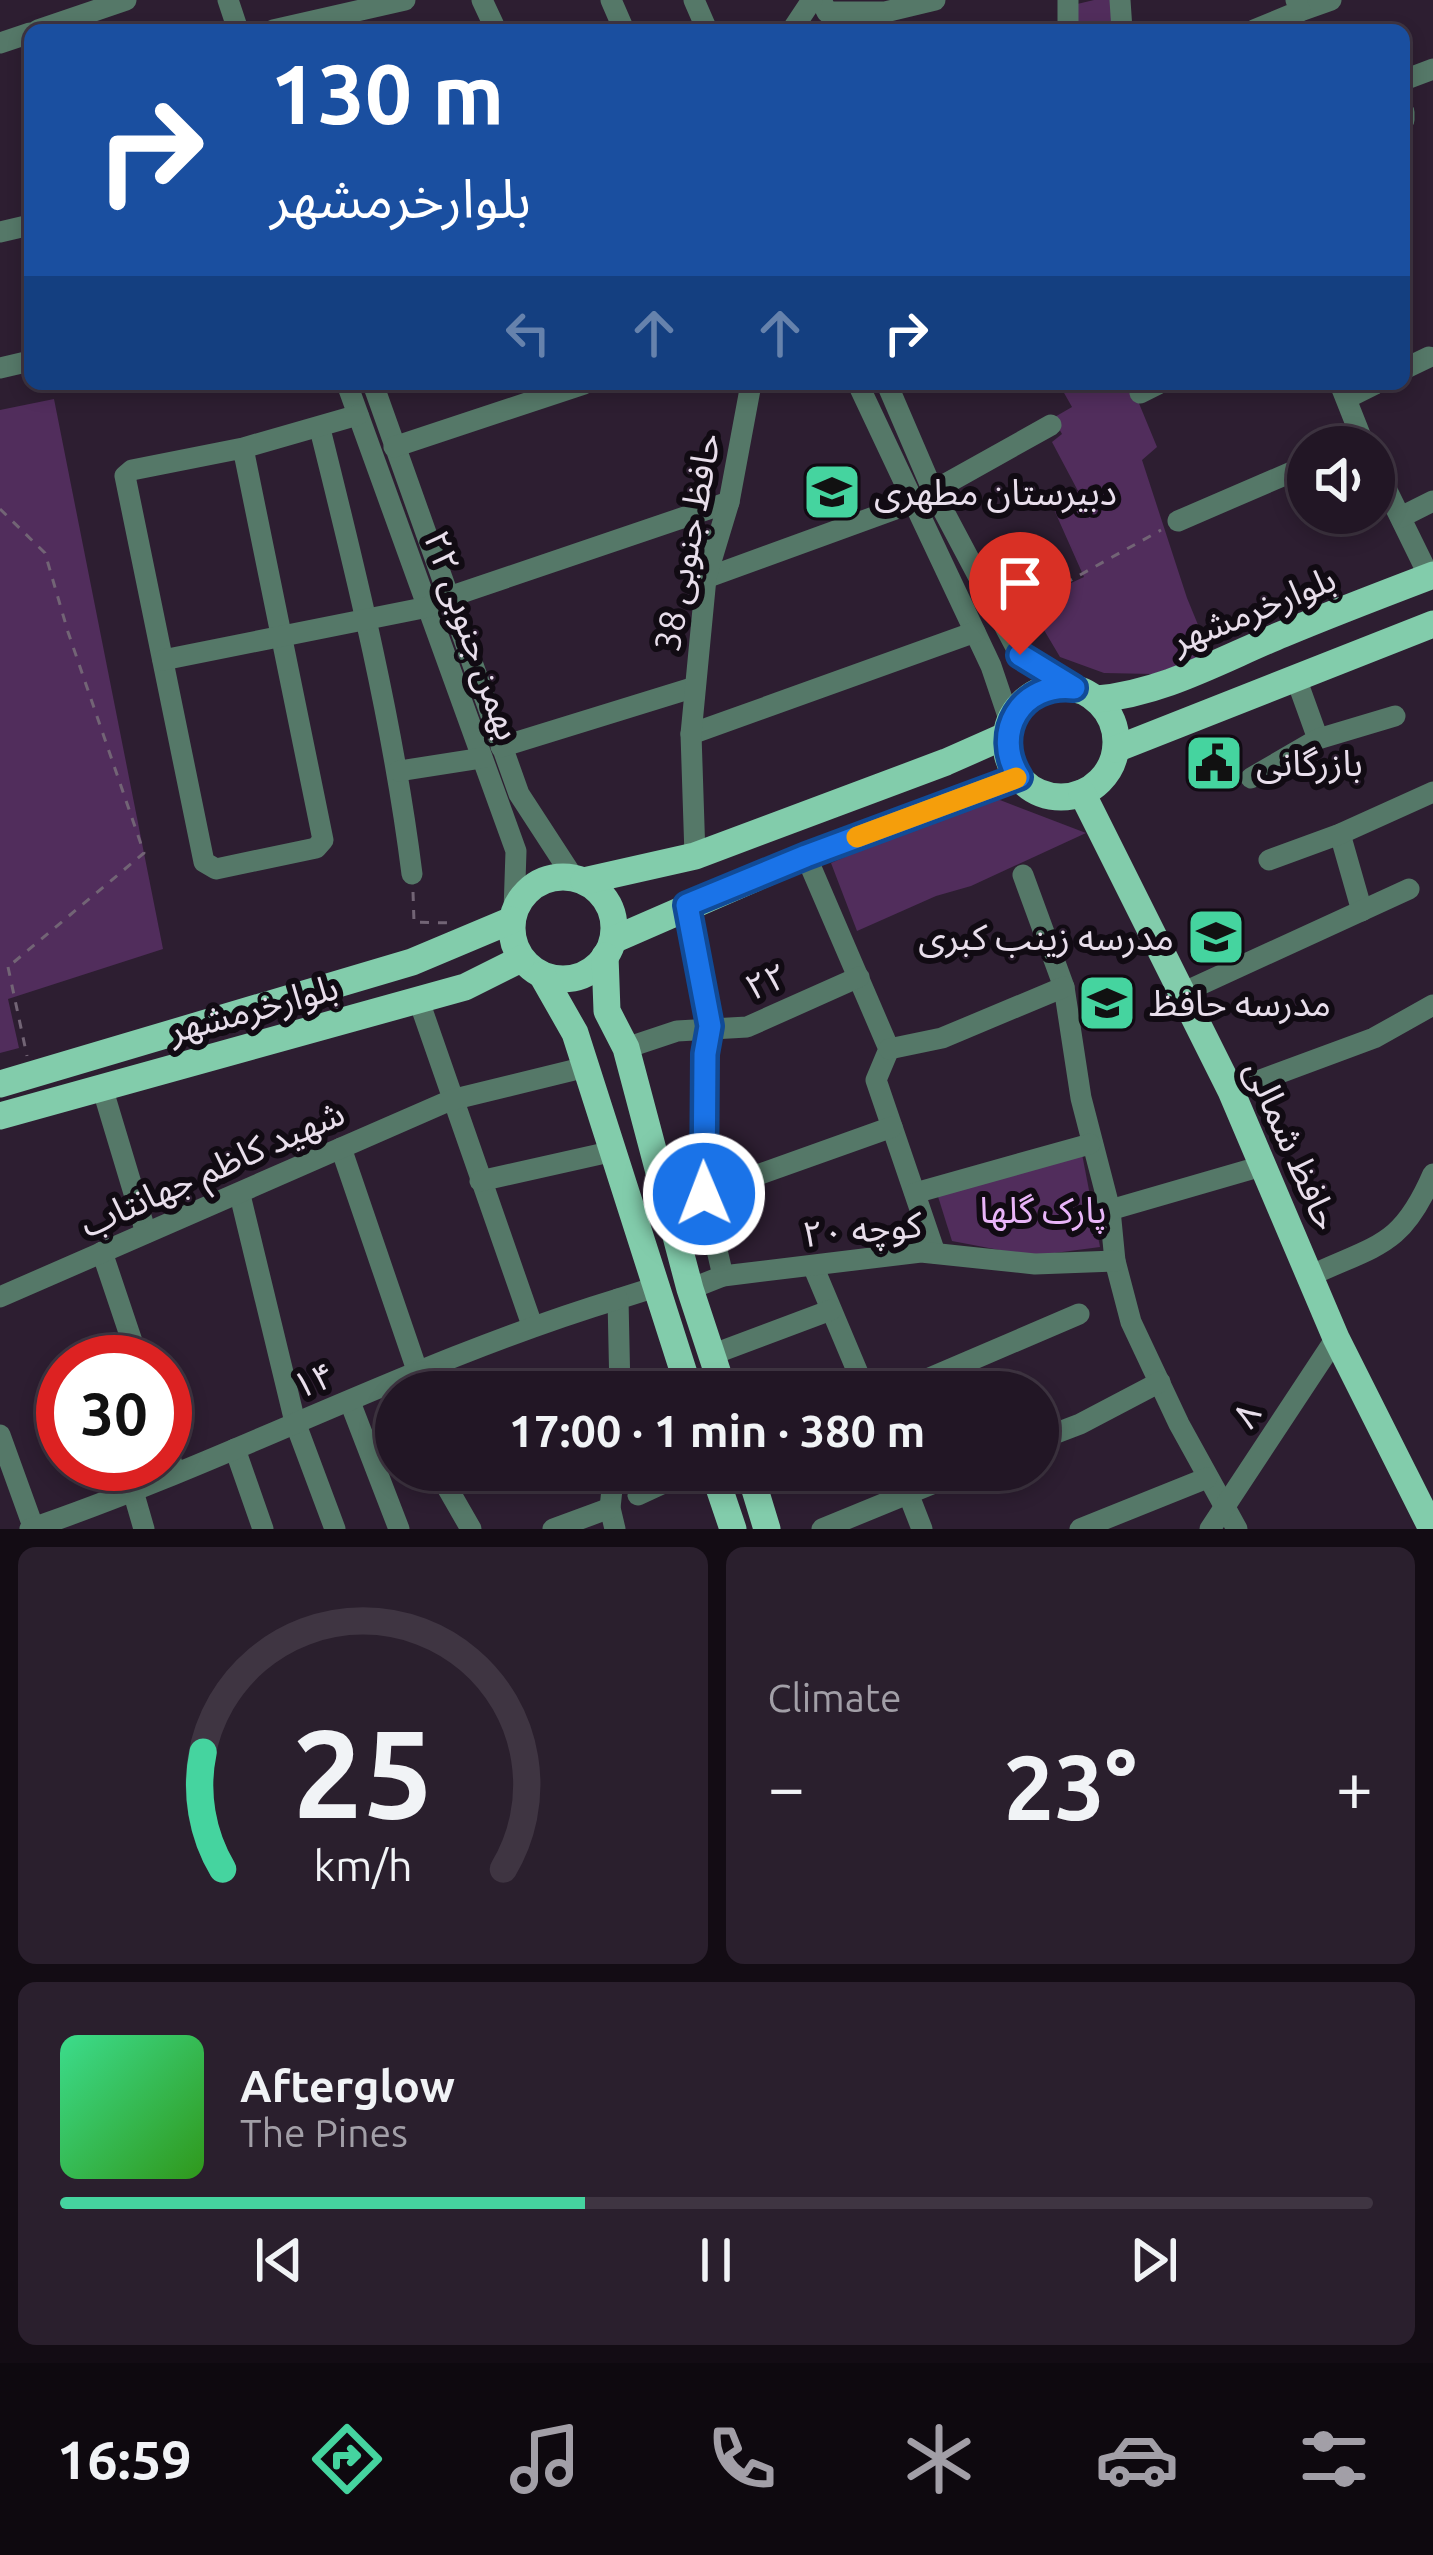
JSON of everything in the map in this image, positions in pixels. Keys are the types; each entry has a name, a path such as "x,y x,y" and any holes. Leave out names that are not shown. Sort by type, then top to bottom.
{"main road":[{"name":"بلوارخرمشهر","path":"1085,694 1128,697 1431,575"},
{"path":"1116,749 1433,624"},
{"path":"1061,686 1085,694 1113,722 1116,749 1103,777 1082,793 1048,795 1019,777 1009,757 1009,728 1016,710 1036,693 1061,686"},
{"path":"1128,697 1127,723 1132,732 1146,737"},
{"path":"683,1371 575,1033 512,934 513,916 524,894 539,882 628,874 695,856 946,762 1009,728"},
{"path":"946,762 961,768 966,778 958,799"},
{"path":"532,967 568,980 581,976 609,948 650,921 806,856 1019,777"},
{"name":"حافظ شمالی","path":"1082,793 1231,1091 1336,1338 1432,1529"},
{"path":"628,874 622,906 631,917 650,921"},
{"path":"579,879 605,898 611,910 607,1011 626,1048 690,1289 717,1371"},
{"name":"بلوارخرمشهر","path":"0,1084 412,962 513,916"},
{"path":"459,941 471,967 466,987"},
{"name":"بلوارخرمشهر","path":"0,1116 532,967"},
{"path":"575,1033 582,1012 607,1011"},
{"path":"720,1491 733,1529"},
{"path":"755,1491 767,1529"}],"street":[{"path":"55,24 126,0"},
{"path":"299,24 405,0"},
{"path":"822,11 885,12 935,0"},
{"path":"1265,24 1298,6 1331,0"},
{"path":"868,24 885,12"},
{"path":"1410,366 1429,357"},
{"name":"۲۲ بهمن جنوبی","path":"349,390 438,602"},
{"name":"۲۲ بهمن جنوبی","path":"375,390 438,602 491,753 517,858 513,916"},
{"path":"394,447 566,390"},
{"name":"حافظ جنوبی 38","path":"695,856 691,734 706,578 729,502 751,390"},
{"path":"862,390 1020,655 1085,694"},
{"path":"889,390 924,496 991,666 1009,728"},
{"path":"1344,391 1354,426"},
{"path":"243,448 323,840 316,848 216,869 204,862 125,476 133,470 243,448 358,416"},
{"path":"706,578 924,496 1051,425"},
{"path":"320,429 368,617 399,771 412,874"},
{"path":"1178,521 1287,474"},
{"path":"1401,517 1433,501"},
{"path":"163,660 438,602 729,502"},
{"path":"1395,505 1431,575"},
{"path":"691,734 975,632"},
{"path":"991,666 1004,672 1020,655"},
{"path":"1296,678 1318,739"},
{"path":"399,771 491,753 695,688"},
{"path":"1251,778 1318,739 1395,716"},
{"name":"۲۲ بهمن جنوبی","path":"491,753 548,844 579,879"},
{"path":"1269,860 1433,792"},
{"path":"1340,834 1362,911"},
{"path":"517,858 534,857 548,844"},
{"path":"806,856 889,1049 876,1080 935,1253"},
{"path":"1023,875 1064,987 1090,1144 1110,1210 1115,1261 1131,1322 1207,1478 1217,1519 1237,1529"},
{"path":"1180,994 1409,890"},
{"path":"687,905 710,1026 705,1054 704,1194 723,1276"},
{"name":"۲۲","path":"626,1048 677,1031 747,1027 859,976"},
{"path":"889,1049 942,1039 1064,987"},
{"path":"419,1001 532,1325"},
{"path":"1231,1091 1374,1037 1433,1005"},
{"name":"شهید کاظم جهانتاب","path":"0,1297 451,1100 586,1067"},
{"path":"102,1087 146,1233"},
{"path":"704,1194 892,1127"},
{"path":"915,1193 1090,1144"},
{"path":"340,1148 417,1371"},
{"path":"480,1181 614,1151"},
{"path":"1110,1210 1262,1166"},
{"path":"1312,1275 1393,1238 1417,1212 1433,1174"},
{"path":"240,1195 296,1422 335,1529"},
{"path":"102,1252 130,1335"},
{"name":"کوچه ۲۰","path":"690,1289 723,1276 935,1253 1035,1264 1115,1261"},
{"path":"813,1266 857,1371"},
{"name":"۱۴","path":"423,1371 532,1325 658,1286"},
{"path":"618,1299 620,1371"},
{"path":"712,1355 831,1310"},
{"path":"946,1371 1079,1314"},
{"name":"۸","path":"1217,1519 1336,1338"},
{"path":"1059,1432 1160,1382"},
{"name":"۱۴","path":"192,1466 375,1391"},
{"path":"350,1402 399,1529"},
{"path":"0,1435 32,1529"},
{"path":"235,1449 263,1529"},
{"path":"1080,1529 1207,1478"},
{"path":"133,1491 144,1529"},
{"name":"۱۴","path":"32,1529 133,1491"},
{"path":"449,1491 471,1529"},
{"path":"638,1495 647,1491"},
{"path":"907,1491 922,1529"},
{"path":"822,1529 920,1491"},
{"path":"553,1529 612,1518"}],"path":[{"path":"0,509 45,553 144,853 8,967 0,966"},
{"path":"999,620 1178,521"},
{"path":"412,874 415,922 451,921 459,941"},
{"path":"8,967 31,1076"}],"green space":[{"path":"1113,0 1114,24 1074,24 1073,5"},
{"path":"1062,390 1133,390 1157,447 1142,460 1210,654 1153,674 1104,673 1060,657 1028,603 1084,577 1052,505 1078,491 1052,442 1062,434 1053,418 1072,407"},
{"path":"54,399 163,949 8,999 19,1048 0,1053 0,410"},
{"path":"987,795 1086,833 857,931 831,863"},
{"name":"پارک گلها","path":"1082,1154 1100,1247 1032,1256 952,1241 935,1187"}],"slow traffic":[{"path":"857,837 1016,778"}],"place":[{"name":"دبیرستان مطهری","path":"832,492"},
{"name":"بازرگانی","path":"1214,763"},
{"name":"مدرسه زینب کبری","path":"1216,937"},
{"name":"مدرسه حافظ","path":"1107,1003"}],"route":[{"path":"704,1194 705,1054 710,1026 687,905 1019,777 1007,746 1016,710 1048,688 1074,688 1020,655"}]}
